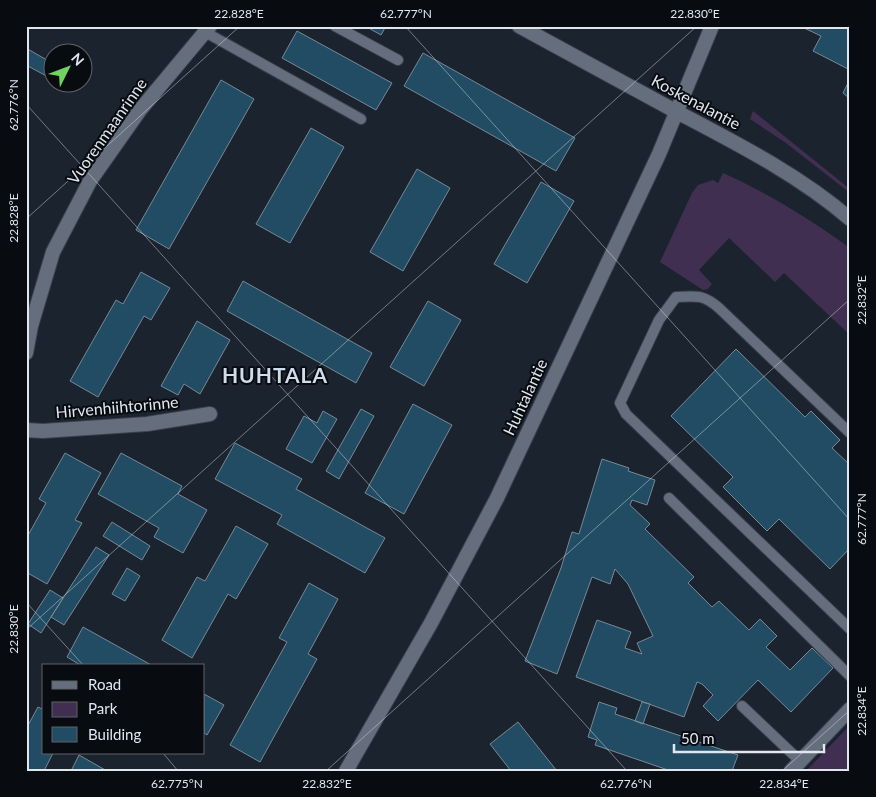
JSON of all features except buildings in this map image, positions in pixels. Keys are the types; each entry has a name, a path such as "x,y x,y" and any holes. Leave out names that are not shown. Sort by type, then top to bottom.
{"main road":[{"name":"Koskenalantie","path":"519,26 726,138 803,184 850,220"},
{"name":"Huhtalantie","path":"346,771 431,623 498,498 659,154 712,26"},
{"name":"Vuorenmaanrinne","path":"26,352 31,326 53,252 90,181 140,110 207,29"},
{"name":"Hirvenhiihtorinne","path":"26,430 43,431 147,424 210,414"},
{"path":"796,766 850,709"}],"lane":[{"path":"335,26 398,60"},
{"path":"207,29 361,120"},
{"path":"850,433 719,308 710,300 697,296 676,297 659,320 620,403 626,414 850,629"},
{"path":"669,498 850,676"},
{"path":"742,706 796,766"}],"green space":[{"path":"753,111 850,189 850,193 786,143 750,119"},
{"path":"723,173 788,207 850,248 850,335 784,273 775,282 729,238 699,270 712,284 708,289 703,290 660,262 692,193 698,185 713,180 718,183"},
{"path":"850,725 850,771 806,771"}],"district":[{"name":"HUHTALA","path":"275,376"}]}
